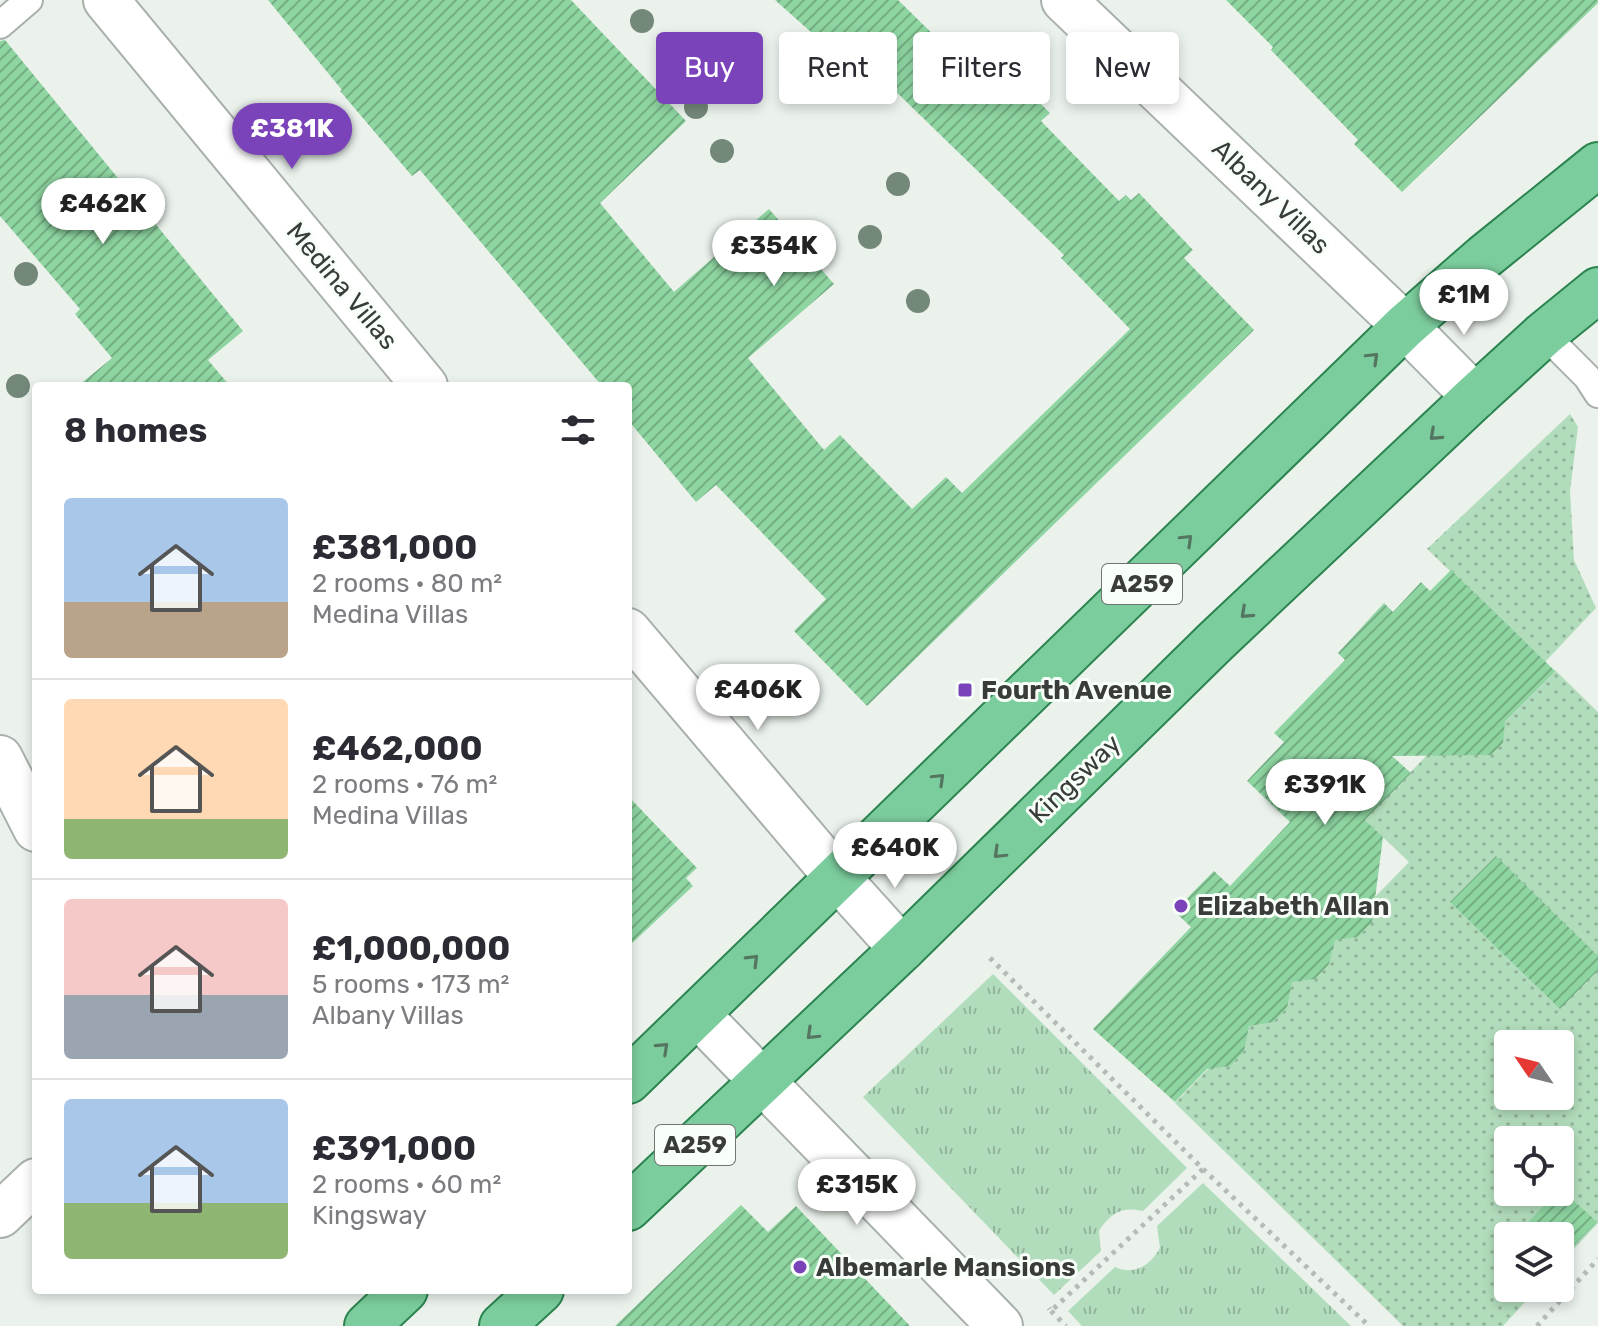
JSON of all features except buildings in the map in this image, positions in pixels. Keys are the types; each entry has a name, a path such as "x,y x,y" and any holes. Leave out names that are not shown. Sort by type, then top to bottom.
{"main road":[{"name":"A259","path":"632,1077 1405,326 1484,257 1594,178"},
{"name":"Kingsway","path":"632,1204 902,949 1216,641 1475,397 1598,290"},
{"path":"367,1326 401,1294"},
{"path":"502,1326 537,1294"}],"street":[{"name":"Medina Villas","path":"106,0 422,382"},
{"name":"Albany Villas","path":"1064,0 1405,326 1475,397"},
{"path":"632,636 902,949"},
{"path":"0,758 32,821"},
{"path":"698,1015 1000,1326"},
{"path":"0,1215 32,1185"}],"lane":[{"path":"0,25 29,0"},
{"path":"1544,334 1587,377 1598,394"}],"path":[{"path":"990,958 1203,1169 1369,1326"},
{"path":"1051,1311 1203,1169"},
{"path":"1537,1326 1598,1259"},
{"path":"1041,1300 1066,1326"}],"green space":[{"path":"1570,414 1578,427 1570,491 1574,560 1596,608 1545,662 1427,549"},
{"path":"1555,670 1598,712 1598,1223 1574,1249 1574,1222 1494,1222 1494,1302 1525,1302 1503,1326 1403,1326 1175,1103 1409,862 1365,820 1448,733"},
{"path":"993,974 1187,1168 1143,1211 1123,1210 1108,1220 1099,1231 1101,1251 1054,1295 863,1097"},
{"path":"1203,1183 1351,1326 1082,1326 1068,1311 1115,1267 1135,1269 1152,1259 1160,1248 1157,1226"}],"place":[{"name":"Fourth Avenue","path":"965,690"},
{"name":"Elizabeth Allan","path":"1181,906"},
{"name":"Albemarle Mansions","path":"800,1267"}]}
